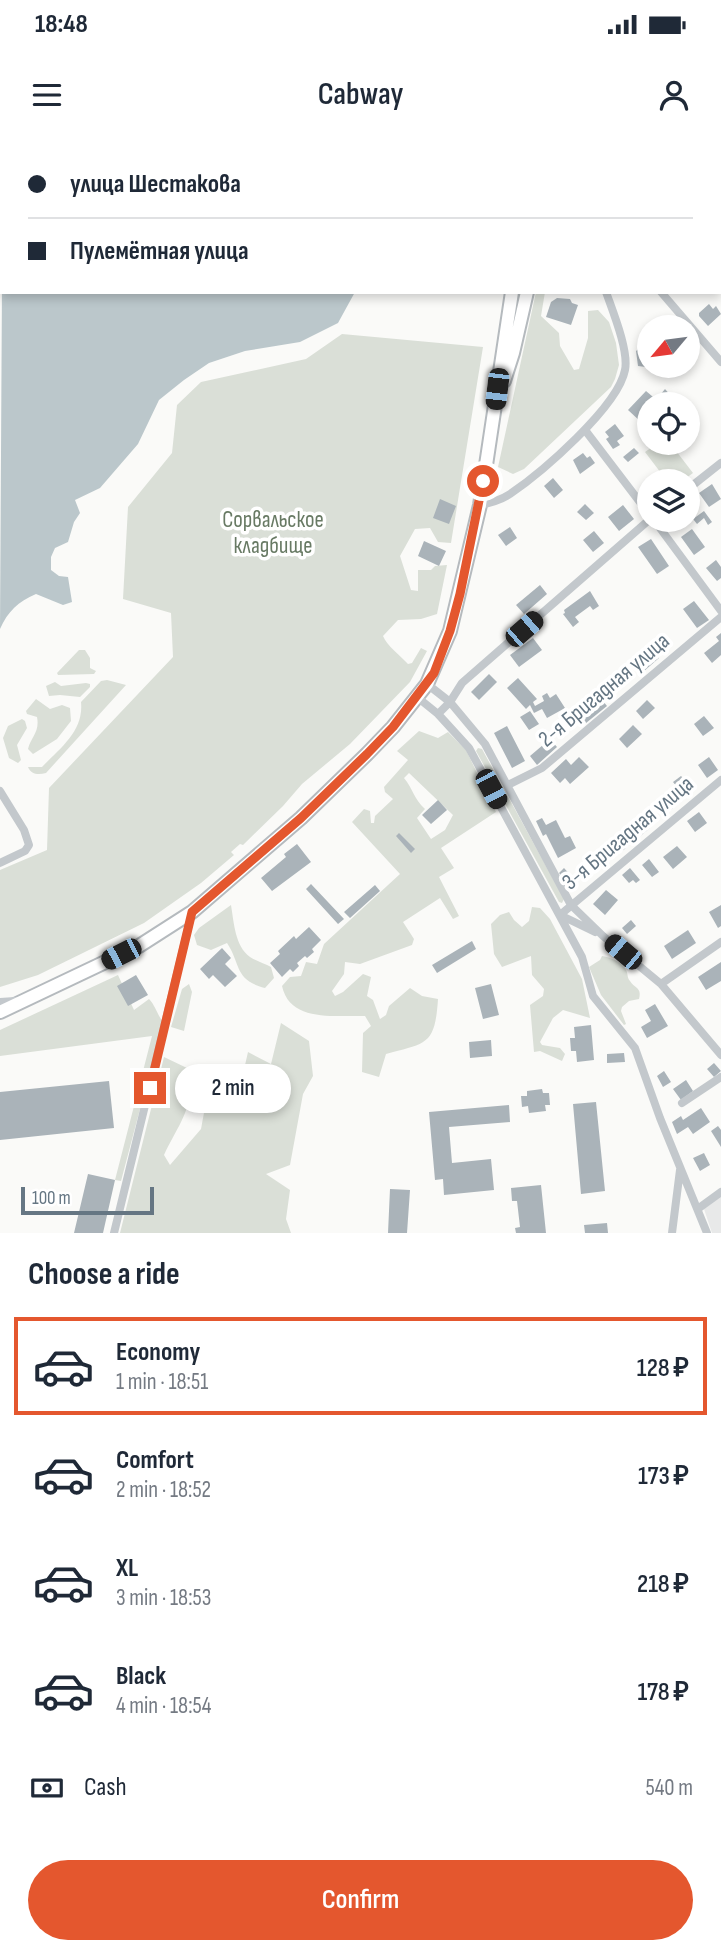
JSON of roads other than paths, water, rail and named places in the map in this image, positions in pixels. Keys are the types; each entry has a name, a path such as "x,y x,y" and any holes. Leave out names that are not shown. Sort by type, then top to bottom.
{"main road":[{"path":"0,1012 139,946 192,912 301,818 385,736 427,684 450,631 480,505 512,294"},
{"path":"495,408 513,353 527,294"}],"street":[{"path":"480,505 508,496 585,430 620,384 626,368 624,349 608,294"},
{"path":"663,294 721,362"},
{"path":"585,430 637,498"},
{"path":"700,480 721,464"},
{"path":"438,714 450,702 462,683 638,532"},
{"path":"661,532 721,611"},
{"name":"2-я Бригадная улица","path":"508,785 542,768 721,617"},
{"path":"427,684 450,702 485,744 571,905 578,950"},
{"path":"417,697 438,714 469,748 578,950 593,996 635,1048 707,1233"},
{"name":"3-я Бригадная улица","path":"560,915 721,780"},
{"path":"0,791 24,830 29,845 25,851 0,863"},
{"path":"571,905 603,936 661,984 721,1055"},
{"path":"114,1233 192,912"},
{"path":"560,915 603,936"},
{"path":"661,984 721,942"},
{"path":"0,1002 25,1001"},
{"path":"0,1019 25,1001"},
{"path":"682,1103 721,1077"},
{"path":"673,1233 680,1167"},
{"path":"699,1208 721,1192"}],"park label":[{"name":"Сорвальское кладбище","path":"273,533"}]}
